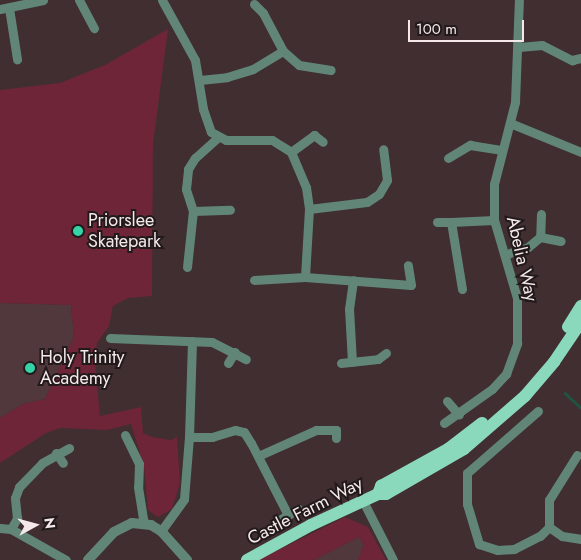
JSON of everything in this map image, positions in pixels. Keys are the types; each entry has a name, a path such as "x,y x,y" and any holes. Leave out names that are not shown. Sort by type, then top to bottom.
{"main road":[{"name":"Castle Farm Way","path":"378,494 381,486 448,449 498,411 535,373 581,306"},
{"name":"Castle Farm Way","path":"247,560 363,501 378,494 386,494 442,464 503,417 554,362 581,322"}],"street":[{"path":"17,59 4,8 43,0"},
{"path":"79,0 94,28"},
{"path":"162,0 187,41 200,80 206,123 218,137 238,142 272,140 292,152 306,187 308,209 304,277"},
{"name":"Abelia Way","path":"444,423 459,415 506,374 517,343 517,298 507,254 494,220 494,184 501,150 516,102 519,0"},
{"path":"254,4 263,13 283,51 299,65 331,70"},
{"path":"519,48 542,46 572,60 581,58"},
{"path":"200,80 227,77 252,69 283,51"},
{"path":"510,123 581,152"},
{"path":"292,152 314,131 323,142"},
{"path":"184,263 193,211 186,189 188,170 194,158 218,137"},
{"path":"448,158 470,145 501,150"},
{"path":"308,209 367,202 379,194 387,180 382,150"},
{"path":"193,211 230,210"},
{"path":"507,254 528,247 540,237 541,214"},
{"path":"437,222 494,220"},
{"path":"451,222 462,289"},
{"path":"540,237 561,241"},
{"path":"254,280 304,277 411,285 408,266"},
{"path":"352,362 349,309 353,280"},
{"path":"110,338 192,341 222,345 246,359"},
{"path":"161,531 184,500 189,437 192,341"},
{"path":"228,363 235,352"},
{"path":"341,363 378,360 386,353"},
{"path":"447,400 459,415"},
{"path":"538,411 467,473 467,504 479,544 497,550 528,543 549,527"},
{"path":"258,456 303,434 336,434 336,420"},
{"path":"189,437 212,437 235,430 244,432 288,515"},
{"path":"125,434 139,464 138,487 144,524"},
{"path":"11,530 17,518 15,498 18,487 27,476 56,453 69,448"},
{"path":"56,453 62,463"},
{"path":"549,527 549,500 576,454"},
{"path":"363,501 393,560"},
{"path":"279,520 298,509"},
{"path":"88,560 114,532 132,523 144,524 161,531 187,560"},
{"path":"549,527 562,536 581,539"},
{"path":"0,528 11,530 66,560"}],"shaded area":[{"path":"168,29 153,144 152,296 128,298 113,306 109,326 97,343 95,361 100,416 141,407 143,433 152,437 171,440 177,437 180,483 172,509 158,517 148,510 144,466 131,424 107,430 60,428 46,433 0,463 0,418 23,404 45,399 74,337 71,305 0,303 0,90 60,83 105,65"},
{"name":"Holy Trinity Academy","path":"0,303 71,305 74,337 45,399 23,404 0,418"},
{"path":"345,517 368,527 386,560 358,560 364,545 359,537 314,560 258,560"},
{"path":"359,537 364,545 358,560 314,560"}],"waterway":[{"path":"565,393 581,408"}],"place":[{"name":"Priorslee Skatepark","path":"78,231"},
{"name":"Holy Trinity Academy","path":"30,368"}]}
